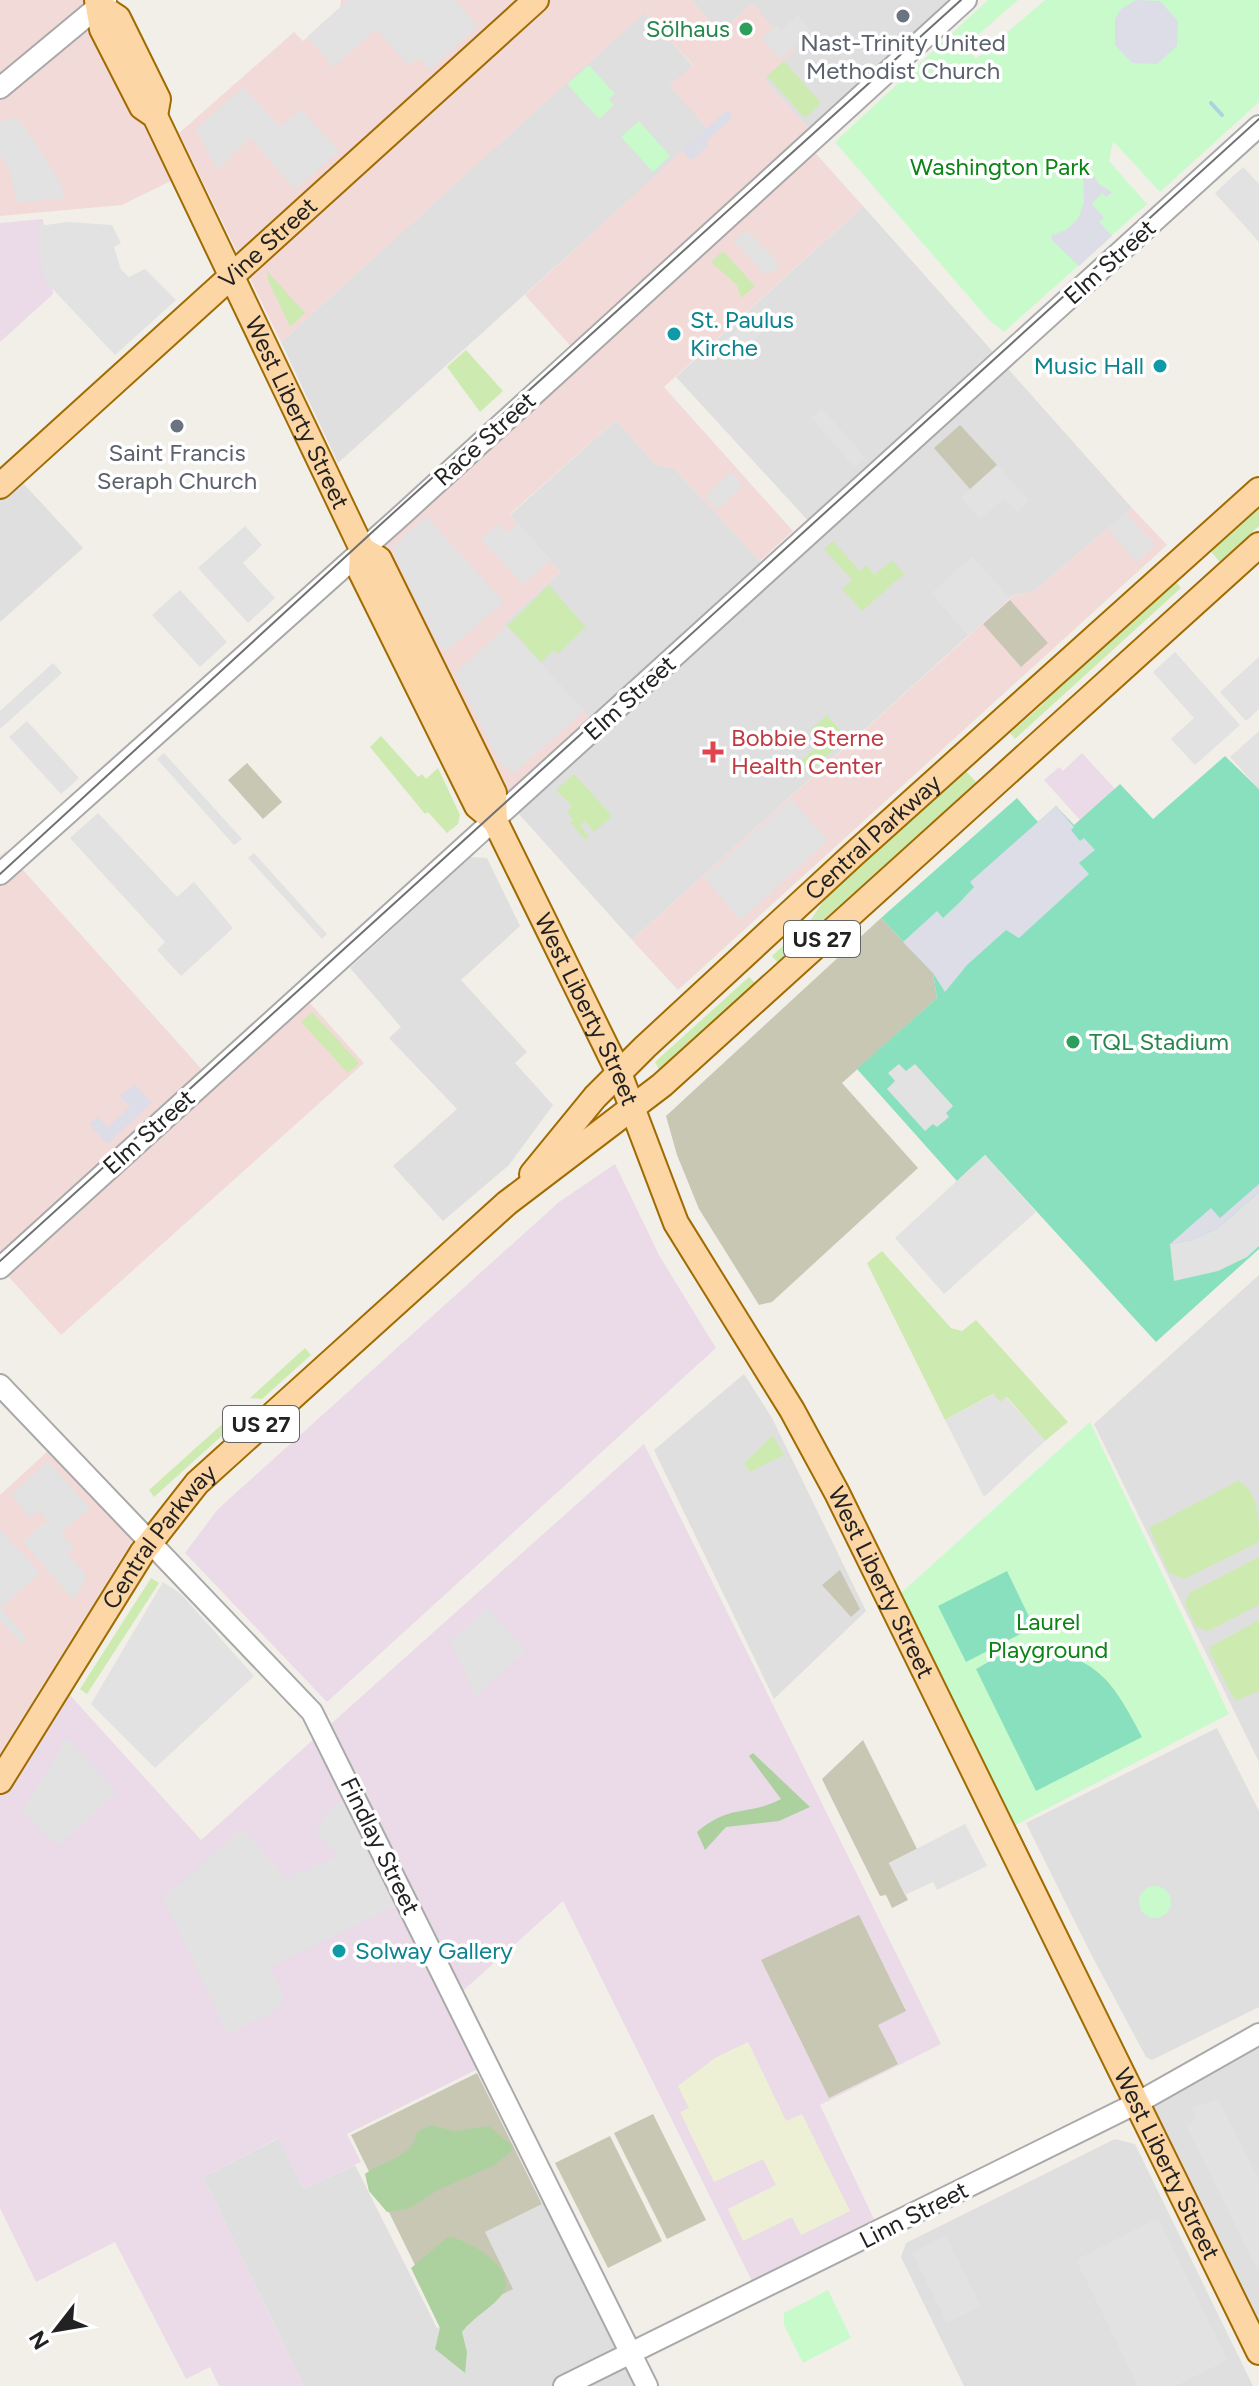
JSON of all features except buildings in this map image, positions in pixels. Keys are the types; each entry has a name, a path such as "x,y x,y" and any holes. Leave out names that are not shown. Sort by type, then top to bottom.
{"main road":[{"name":"Vine Street","path":"0,486 536,0"},
{"name":"West Liberty Street","path":"101,2 102,29 142,107 155,116 234,273 362,549 361,572 477,806 495,821 619,1073 681,1233 792,1410 830,1479 1259,2352"},
{"name":"Central Parkway","path":"507,1203 619,1073 854,854 1259,490"},
{"name":"Central Parkway","path":"0,1781 150,1541 197,1483 507,1203 634,1108 1259,545"}],"street":[{"name":"Race Street","path":"0,874 966,0"},
{"path":"0,88 101,2"},
{"name":"Elm Street","path":"0,1268 1259,126"},
{"name":"Findlay Street","path":"0,1385 91,1484 150,1541 312,1712 647,2386"},
{"name":"Linn Street","path":"564,2386 1137,2103 1259,2034"}],"shaded area":[{"path":"0,0 106,0 185,174 122,205 0,216"},
{"path":"341,0 691,0 720,33 752,3 795,51 764,79 808,128 800,136 863,206 664,387 793,531 760,561 674,468 656,465 616,420 510,514 560,572 503,624 593,721 514,792 505,792 382,549 388,540 583,360 525,295 707,128 669,86 693,65 644,13 281,342 179,133 294,32 303,41 340,8"},
{"path":"348,0 455,0 478,26 430,70 418,58 408,65 376,29 334,67 307,37"},
{"path":"691,0 950,0 808,128 764,79 752,3 720,33"},
{"path":"1136,0 1160,1 1178,21 1177,46 1157,64 1132,63 1115,45 1115,19 1121,9"},
{"path":"644,12 693,66 708,129 338,463 281,342"},
{"path":"798,15 813,33 779,59 762,38 776,25 781,30"},
{"path":"243,87 280,127 301,109 339,151 295,190 250,137 217,170 196,129"},
{"path":"727,110 733,117 706,142 709,146 691,160 682,150"},
{"path":"6,119 19,120 29,133 61,184 64,198 17,203 10,170 0,155 0,123"},
{"path":"1243,167 1259,184 1259,242 1215,193"},
{"path":"1090,170 1099,184 1112,192 1106,197 1102,193 1092,204 1104,218 1099,222 1112,236 1079,266 1052,240 1051,235 1066,230 1078,219 1084,202 1083,172"},
{"path":"863,206 1132,508 1034,591 1012,596 632,940 518,813 603,734 503,624 560,572 510,515 616,420 656,465 674,468 777,579 823,537 676,377"},
{"path":"43,219 53,294 0,342 0,223"},
{"path":"68,222 112,225 121,243 114,247 121,270 129,277 145,269 176,300 115,355 46,282 40,262 38,226"},
{"path":"746,230 775,259 779,267 774,272 763,273 734,241"},
{"path":"750,319 762,333 734,359 721,344"},
{"path":"822,408 865,457 854,467 811,418"},
{"path":"960,425 997,465 970,489 934,448"},
{"path":"997,465 1029,501 1017,512 1004,499 980,519 961,498"},
{"path":"731,472 743,486 717,510 705,496"},
{"path":"22,482 83,548 0,622 0,494 5,499"},
{"path":"1132,508 1167,545 678,990 632,940 1013,596 1034,591"},
{"path":"1126,513 1155,545 1136,562 1108,530"},
{"path":"426,516 504,602 447,651 439,647 393,552 395,544"},
{"path":"518,523 551,560 523,585 481,539 498,524 507,533"},
{"path":"245,526 262,545 243,563 275,598 248,623 198,568"},
{"path":"972,556 1010,598 968,636 931,593"},
{"path":"180,590 227,642 200,667 152,615"},
{"path":"1010,600 1048,643 1021,667 983,624"},
{"path":"507,626 584,711 514,773 501,765 455,673"},
{"path":"1175,652 1240,725 1195,765 1171,739 1194,718 1153,672"},
{"path":"1259,657 1259,709 1246,721 1220,692"},
{"path":"53,663 62,673 0,729 0,711"},
{"path":"27,721 79,778 61,794 9,737"},
{"path":"1259,731 1259,789 1230,757"},
{"path":"164,753 242,839 234,845 157,759"},
{"path":"1082,753 1115,789 1080,820 1044,780 1059,767 1063,771"},
{"path":"247,763 282,802 263,819 228,780"},
{"path":"791,799 828,840 741,920 704,878"},
{"path":"1056,806 1074,827 1071,830 1080,841 1084,838 1095,850 1079,863 1089,874 1019,938 1006,930 967,965 945,992 933,973 903,942 937,911 943,918 974,887 970,882"},
{"path":"98,813 177,897 194,882 233,928 181,976 157,950 165,942 70,838"},
{"path":"6,851 214,1083 308,1001 364,1063 61,1335 0,1267 0,856"},
{"path":"254,853 327,934 322,939 248,858"},
{"path":"470,857 487,858 520,926 461,980 527,1052 515,1063 553,1105 509,1165 443,1221 393,1166 457,1109 389,1038 401,1027 350,968"},
{"path":"881,918 933,973 937,998 842,1083 918,1168 772,1302 759,1305 699,1209 677,1155 666,1116"},
{"path":"899,1064 906,1071 915,1064 953,1106 946,1113 949,1117 937,1127 933,1124 925,1131 887,1089 895,1081 888,1073"},
{"path":"134,1084 152,1103 107,1144 89,1124 97,1117 108,1127 130,1107 120,1096"},
{"path":"985,1155 1036,1212 944,1294 895,1238"},
{"path":"615,1164 660,1257 716,1348 327,1702 185,1553 218,1509 559,1202"},
{"path":"1259,1184 1259,1192 1218,1228 1192,1240 1170,1244 1211,1208 1220,1218"},
{"path":"1259,1192 1259,1246 1247,1257 1218,1271 1174,1281 1170,1244 1192,1240 1218,1228"},
{"path":"1259,1275 1259,1762 1094,1424"},
{"path":"744,1374 772,1418 866,1611 774,1699 654,1450"},
{"path":"994,1394 1000,1402 1006,1397 1045,1441 984,1497 945,1420"},
{"path":"644,1444 941,2044 820,2105 880,2232 757,2291 563,1901 455,1998 488,2064 347,2134 361,2162 304,2189 278,2138 203,2177 304,2386 219,2386 210,2367 186,2379 115,2242 36,2282 0,2208 0,1781 61,1685 201,1840"},
{"path":"50,1449 134,1538 0,1754 0,1495"},
{"path":"48,1461 90,1508 61,1533 74,1548 68,1554 87,1576 74,1600 23,1542 47,1520 39,1511 31,1518 11,1495"},
{"path":"0,1529 40,1573 1,1608 26,1637 22,1644 0,1620"},
{"path":"840,1570 860,1609 851,1617 822,1585"},
{"path":"163,1582 181,1594 254,1676 155,1768 91,1704"},
{"path":"488,1608 526,1651 476,1696 450,1642"},
{"path":"1217,1728 1259,1811 1259,2007 1152,2060 1146,2057 1090,1952 1026,1823"},
{"path":"67,1738 117,1792 58,1846 22,1811"},
{"path":"863,1740 917,1849 889,1863 908,1900 892,1908 886,1895 880,1896 822,1779"},
{"path":"341,1800 394,1906 270,1967 284,1996 277,2010 228,2034 163,1898 242,1830 288,1880 301,1868 304,1872 338,1856 316,1831 326,1814"},
{"path":"965,1824 987,1866 937,1890 933,1882 905,1895 889,1863"},
{"path":"859,1915 906,2011 878,2025 898,2064 829,2098 761,1960"},
{"path":"1259,2034 1259,2352 1137,2103"},
{"path":"748,2042 786,2121 802,2114 850,2211 801,2235 792,2217 743,2241 728,2209 776,2185 763,2159 714,2182 680,2112 689,2108 678,2086 715,2058"},
{"path":"477,2073 542,2204 485,2232 513,2289 444,2324 351,2135"},
{"path":"1218,2099 1259,2179 1259,2274 1186,2125 1196,2120 1192,2108"},
{"path":"653,2114 706,2220 667,2239 614,2133"},
{"path":"610,2136 662,2241 608,2268 555,2163"},
{"path":"279,2138 304,2189 355,2165 437,2328 444,2324 485,2232 549,2200 642,2386 304,2386 203,2177"},
{"path":"1115,2139 1135,2144 1253,2386 964,2386 901,2257 906,2243"},
{"path":"1158,2218 1228,2360 1176,2386 1138,2386 1076,2260"},
{"path":"946,2235 981,2306 947,2323 912,2253"}],"green space":[{"name":"Washington Park","path":"988,0 1018,0 965,46 976,59 1045,0 1259,0 1259,102 1160,192 1113,141 1109,161 1147,204 1004,332 990,321 835,142"},
{"path":"784,61 821,103 805,118 767,76"},
{"path":"589,65 615,94 609,99 614,105 599,119 567,84"},
{"path":"639,121 670,156 653,172 621,137"},
{"path":"723,251 755,286 741,298 737,285 711,262"},
{"path":"267,271 305,313 290,327 268,280"},
{"path":"466,350 503,391 480,412 447,367"},
{"path":"1256,503 1259,507 1259,526 1220,562 1207,547"},
{"path":"833,541 860,571 866,565 875,575 892,560 904,574 862,611 842,589 852,580 824,549"},
{"path":"1173,578 1181,588 1015,739 1010,733 1043,704 1065,675"},
{"path":"549,585 586,627 558,654 554,650 541,662 507,626"},
{"path":"827,715 847,738 808,773 803,767 798,772 794,767 820,744 809,731"},
{"path":"381,736 418,777 422,774 426,779 438,768 460,815 458,824 447,833 428,812 425,814 370,747"},
{"name":"TQL Stadium","path":"1225,756 1259,789 1259,1249 1156,1342 985,1155 957,1181 857,1069 937,998 933,973 881,918 1017,798 1038,822 1056,806 1074,825 1120,784 1153,819"},
{"path":"963,768 977,783 778,963 772,956 810,921 828,894"},
{"path":"574,774 612,816 594,832 585,821 580,825 589,837 586,840 570,823 573,820 567,812 572,806 556,790"},
{"path":"749,977 756,984 659,1070 655,1062"},
{"path":"312,1012 359,1063 348,1073 301,1022"},
{"path":"882,1251 951,1328 962,1331 976,1320 1068,1422 1045,1441 1007,1397 1000,1403 993,1394 945,1420 867,1263"},
{"path":"305,1348 311,1355 262,1399 250,1398"},
{"path":"238,1410 236,1423 154,1497 149,1490"},
{"name":"Laurel Playground","path":"1090,1422 1229,1714 1002,1832 889,1604"},
{"path":"773,1435 784,1455 750,1472 744,1463"},
{"path":"1238,1481 1245,1485 1254,1499 1259,1542 1184,1579 1169,1573 1149,1528"},
{"path":"1259,1557 1259,1605 1208,1631 1196,1627 1185,1604 1189,1593"},
{"path":"1007,1571 1034,1627 966,1662 938,1606"},
{"path":"151,1578 159,1583 87,1694 80,1689"},
{"path":"1259,1620 1259,1691 1235,1701 1211,1655 1210,1647"},
{"path":"1035,1645 1075,1658 1102,1676 1142,1737 1036,1791 976,1669 999,1656"},
{"path":"753,1753 810,1807 779,1821 726,1827 705,1850 697,1832 709,1823 781,1799 749,1756"},
{"path":"1155,1886 1167,1890 1171,1902 1167,1914 1155,1918 1143,1914 1139,1902 1143,1890"},
{"path":"431,2125 454,2131 489,2126 513,2146 495,2165 438,2190 408,2209 387,2212 369,2191 365,2174 403,2153 414,2141 417,2132"},
{"path":"448,2237 468,2243 489,2257 504,2275 506,2284 499,2298 462,2332 467,2352 465,2373 435,2349 440,2328 411,2268"},
{"path":"828,2290 851,2338 803,2363 784,2325 784,2313"}],"waterway":[{"path":"1211,103 1222,115"}],"tram line":[{"path":"0,874 380,525 961,0"},
{"path":"0,1261 1259,119"}],"place":[{"name":"Nast-Trinity United Methodist Church","path":"903,16"},
{"name":"Sölhaus","path":"746,29"},
{"name":"St. Paulus Kirche","path":"674,334"},
{"name":"Music Hall","path":"1160,366"},
{"name":"Saint Francis Seraph Church","path":"177,426"},
{"name":"Bobbie Sterne Health Center","path":"713,752"},
{"name":"TQL Stadium","path":"1073,1042"},
{"name":"Solway Gallery","path":"339,1951"}]}
